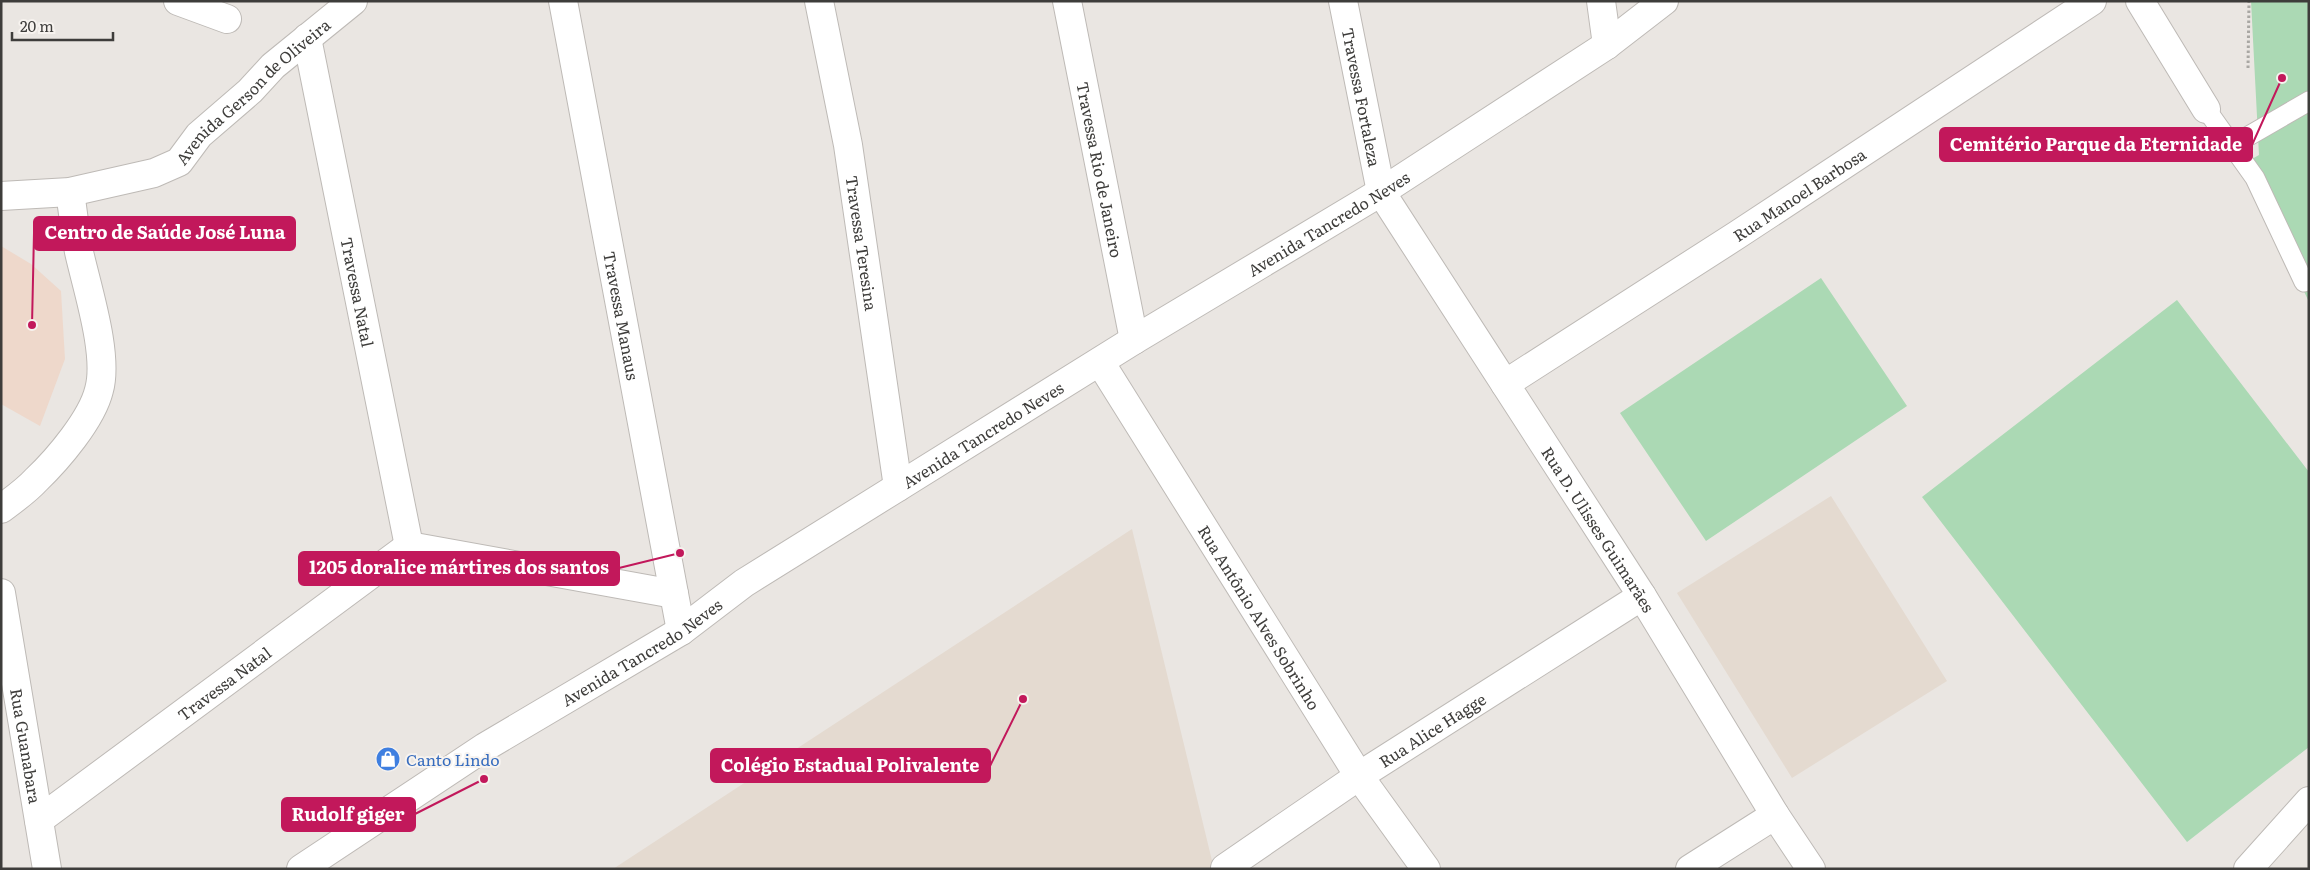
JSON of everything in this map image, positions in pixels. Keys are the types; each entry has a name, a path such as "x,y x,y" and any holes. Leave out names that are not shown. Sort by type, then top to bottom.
{"street":[{"path":"178,1 227,19"},
{"name":"Avenida Gerson de Oliveira","path":"1,196 70,192 154,173 179,162 199,135 250,91 273,66 353,1"},
{"name":"Travessa Manaus","path":"563,1 681,631"},
{"name":"Travessa Teresina","path":"819,1 848,145 898,487"},
{"name":"Travessa Rio de Janeiro","path":"1067,1 1134,340"},
{"name":"Travessa Fortaleza","path":"1343,1 1381,192"},
{"path":"1601,1 1607,45"},
{"name":"Avenida Tancredo Neves","path":"301,869 485,747 681,631 744,584 898,487 1134,340 1381,192 1607,45 1664,1"},
{"name":"Rua Manoel Barbosa","path":"1505,384 1737,235 2092,1"},
{"path":"2140,1 2206,109"},
{"name":"Travessa Natal","path":"39,820 409,546 307,38"},
{"path":"1,509 36,481 90,412 99,392 102,374 101,360 92,301 79,250 70,192"},
{"name":"Rua D. Ulisses Guimarães","path":"1381,192 1642,596 1775,815 1811,869"},
{"name":"Rua Antônio Alves Sobrinho","path":"1100,362 1360,776 1426,869"},
{"path":"409,546 674,594"},
{"name":"Rua Guanabara","path":"1,593 46,869"},
{"name":"Rua Alice Hagge","path":"1225,868 1360,776 1642,596"},
{"path":"2250,868 2309,800"},
{"path":"1690,869 1775,815"}],"lane":[{"path":"2233,146 2309,101"},
{"path":"2206,109 2255,178 2307,284"}],"path":[{"path":"2248,68 2249,1"}],"shaded area":[{"path":"1,246 31,264 61,291 65,359 40,426 1,404"},
{"path":"1831,496 1947,681 1792,778 1677,593"},
{"path":"1132,529 1214,869 613,869"}],"green space":[{"path":"2251,1 2309,1 2309,302 2245,166 2245,163 2259,155"},
{"path":"1821,278 1907,406 1706,541 1620,413"},
{"path":"2177,300 2309,472 2309,747 2187,842 1922,497"}],"place":[{"name":"Cemitério Parque da Eternidade","path":"2282,78"},
{"name":"Centro de Saúde José Luna","path":"32,325"},
{"name":"1205 doralice mártires dos santos","path":"680,553"},
{"name":"Colégio Estadual Polivalente","path":"1023,699"},
{"name":"Canto Lindo","path":"388,759"},
{"name":"Rudolf giger","path":"484,779"}]}
